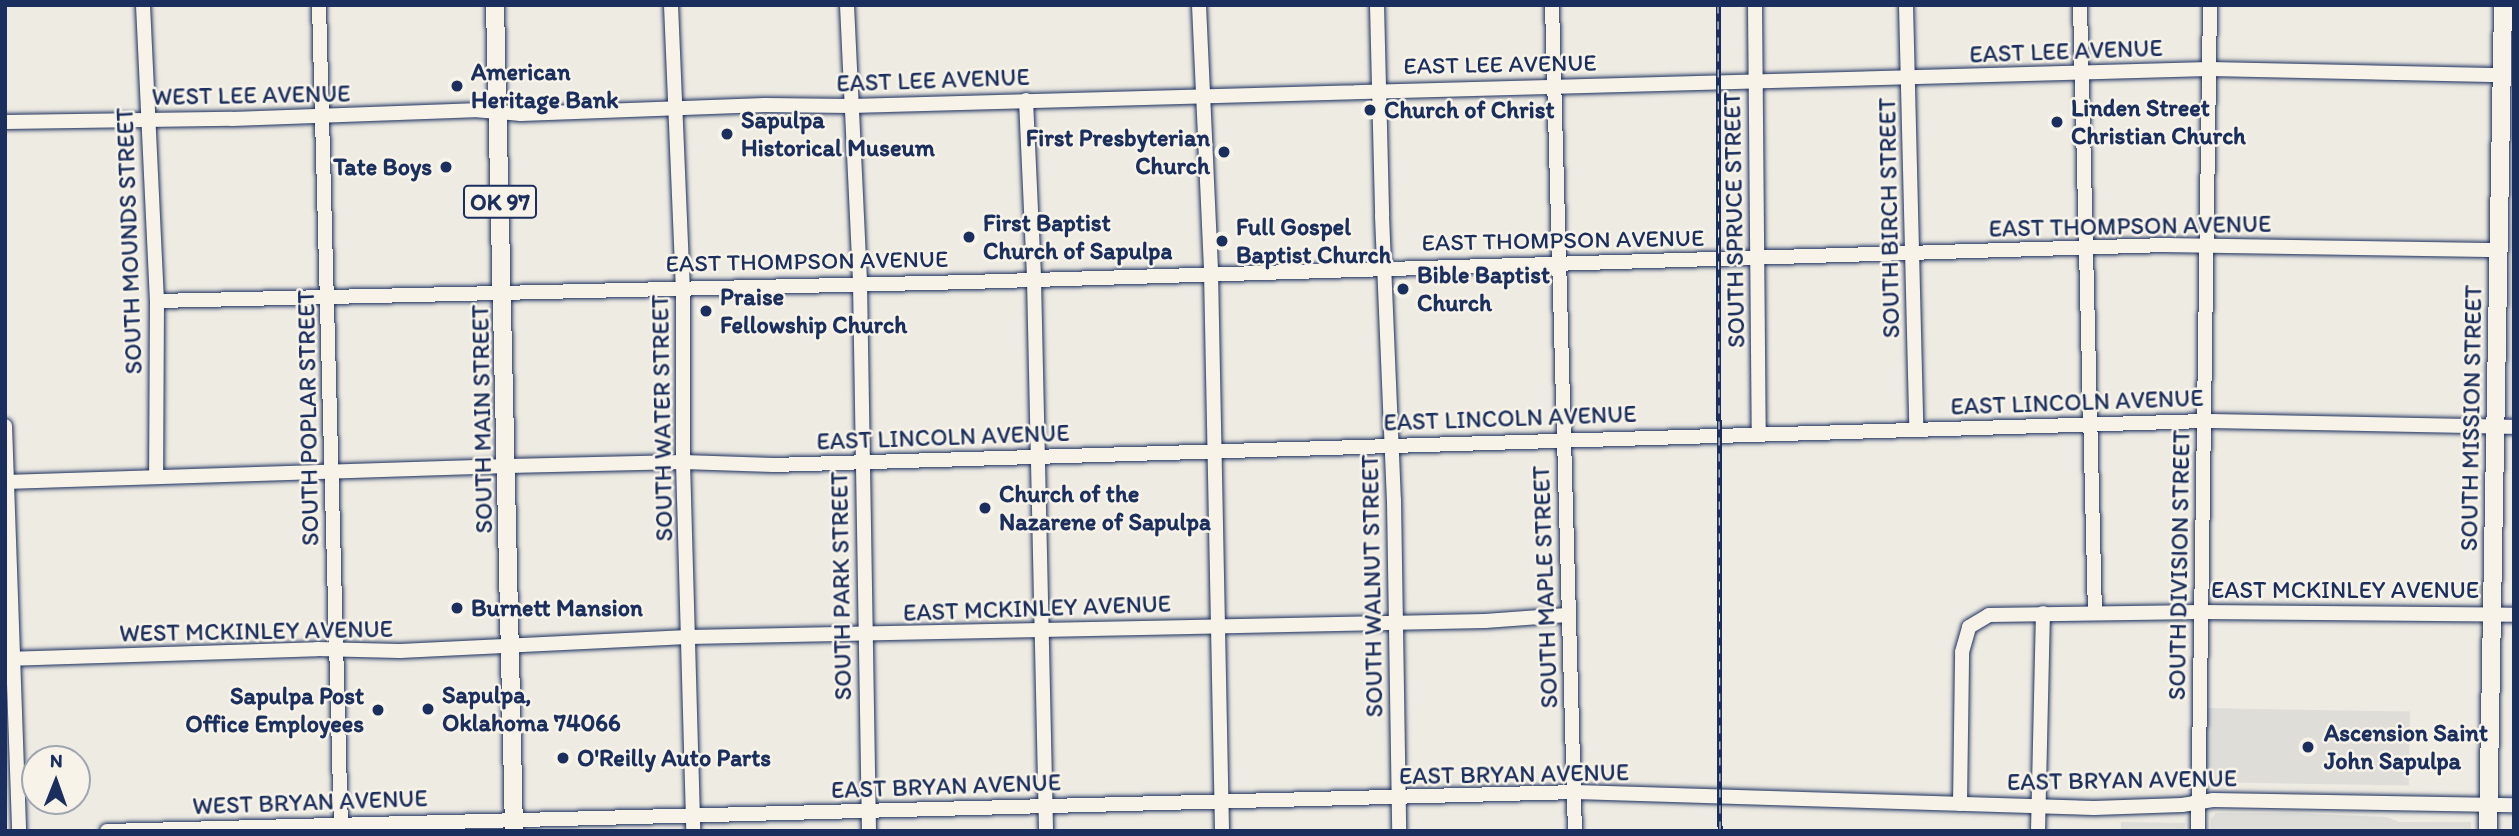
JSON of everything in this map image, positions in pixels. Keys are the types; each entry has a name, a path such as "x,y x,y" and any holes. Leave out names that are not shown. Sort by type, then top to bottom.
{"main road":[{"name":"SOUTH MAIN STREET","path":"495,5 508,466 508,648 514,825"},
{"name":"SOUTH MISSION STREET","path":"2488,831 2503,5"}],"street":[{"name":"SOUTH MOUNDS STREET","path":"143,5 157,300 156,476"},
{"name":"SOUTH POPLAR STREET","path":"319,5 329,296 341,827"},
{"name":"SOUTH WATER STREET","path":"671,5 683,286 683,462 693,831"},
{"name":"SOUTH PARK STREET","path":"847,5 860,283 869,831"},
{"path":"1199,5 1211,272 1212,450 1222,831"},
{"name":"SOUTH WALNUT STREET","path":"1377,5 1392,445 1399,831"},
{"name":"SOUTH MAPLE STREET","path":"1552,5 1575,831"},
{"name":"SOUTH SPRUCE STREET","path":"1755,5 1759,435"},
{"name":"SOUTH BIRCH STREET","path":"1906,5 1916,429"},
{"path":"2080,5 2095,613"},
{"name":"SOUTH DIVISION STREET","path":"2198,831 2210,5"},
{"name":"EAST LEE AVENUE","path":"498,112 522,114 674,108 851,106 2209,69 2503,75"},
{"path":"1026,100 1034,279 1046,831"},
{"name":"WEST LEE AVENUE","path":"5,122 474,110 498,112"},
{"name":"EAST THOMPSON AVENUE","path":"157,300 1034,279 2207,245 2498,250"},
{"name":"EAST LINCOLN AVENUE","path":"6,482 683,462 773,465 2205,421 2514,427"},
{"path":"5,426 9,659 19,831"},
{"name":"EAST MCKINLEY AVENUE","path":"1960,804 1962,652 1969,627 1989,615 2201,612 2514,615"},
{"path":"2038,831 2043,613"},
{"name":"EAST MCKINLEY AVENUE","path":"508,648 531,643 688,638 1396,623 1567,615"},
{"name":"WEST MCKINLEY AVENUE","path":"9,659 317,649 508,648"},
{"name":"EAST BRYAN AVENUE","path":"514,825 692,814 1574,792 2116,808 2213,800 2514,805"},
{"name":"WEST BRYAN AVENUE","path":"107,831 514,825"}],"shaded area":[{"path":"2514,106 2514,420 2506,420"},
{"name":"Ascension Saint John Sapulpa","path":"2206,708 2410,712 2409,786 2205,782"},
{"name":"Ascension Saint John Sapulpa","path":"2216,813 2289,813 2387,817 2399,822 2471,822 2471,831 2211,831 2211,819"},
{"path":"2121,822 2185,823 2185,831 2121,831"}],"railway":[{"path":"1718,5 1720,831"}],"place":[{"name":"American Heritage Bank","path":"457,86"},
{"name":"Church of Christ","path":"1370,110"},
{"name":"Linden Street Christian Church","path":"2057,122"},
{"name":"Sapulpa Historical Museum","path":"727,134"},
{"name":"First Presbyterian Church","path":"1224,152"},
{"name":"Tate Boys","path":"446,167"},
{"name":"First Baptist Church of Sapulpa","path":"969,237"},
{"name":"Full Gospel Baptist Church","path":"1222,241"},
{"name":"Bible Baptist Church","path":"1403,289"},
{"name":"Praise Fellowship Church","path":"706,311"},
{"name":"Church of the Nazarene of Sapulpa","path":"985,508"},
{"name":"Burnett Mansion","path":"457,608"},
{"name":"Sapulpa, Oklahoma 74066","path":"428,709"},
{"name":"Sapulpa Post Office Employees","path":"378,710"},
{"name":"Ascension Saint John Sapulpa","path":"2308,747"},
{"name":"O'Reilly Auto Parts","path":"563,758"}]}
